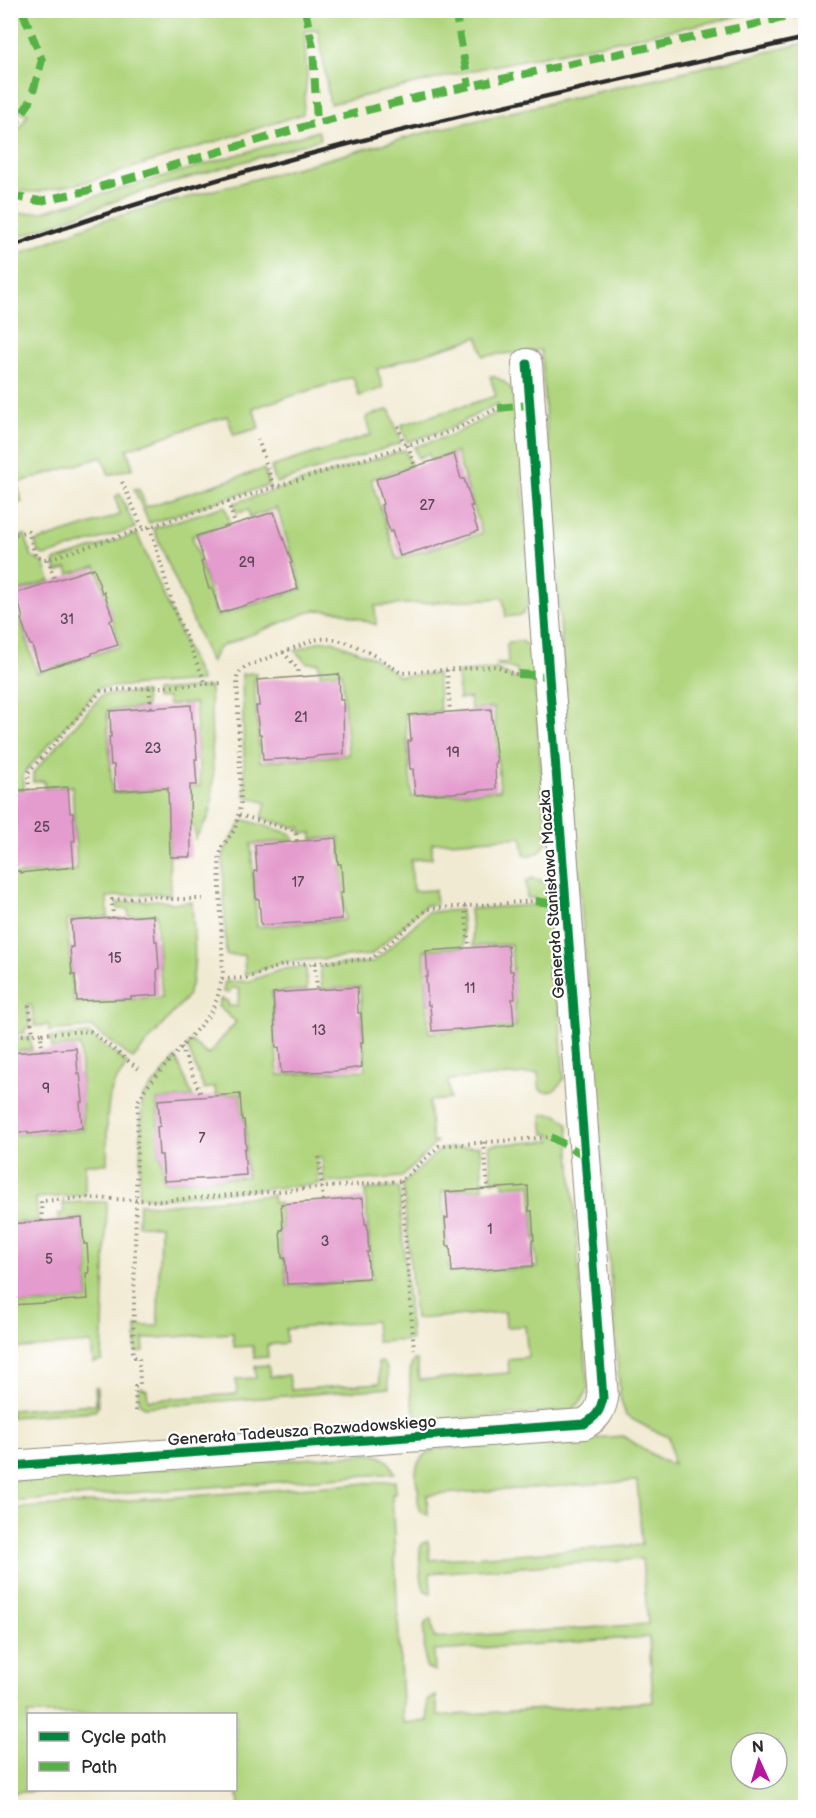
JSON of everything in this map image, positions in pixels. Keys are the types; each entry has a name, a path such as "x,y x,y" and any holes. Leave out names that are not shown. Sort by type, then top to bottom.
{"street":[{"name":"Generała Stanisława Maczka","path":"527,364 603,1398 601,1410 595,1418"},
{"name":"Generała Tadeusza Rozwadowskiego","path":"10,1466 584,1424 595,1418"}],"path":[{"path":"10,536 28,531 35,555 48,559 452,431 498,408"},
{"path":"398,426 415,467"},
{"path":"258,439 274,488"},
{"path":"122,482 142,529"},
{"path":"228,502 235,524"},
{"path":"150,527 175,612 206,684"},
{"path":"48,559 54,581"},
{"path":"136,1411 135,1387 140,1384 139,1357 135,1356 132,1351 138,1101 144,1089 210,1014 222,979 219,860 222,847 235,829 242,796 237,678 241,670 326,637 376,655 401,673 497,666 518,674"},
{"path":"283,652 298,669 299,677"},
{"path":"447,670 450,712"},
{"path":"29,790 28,773 100,691 223,683"},
{"path":"149,688 151,708"},
{"path":"239,815 292,830 296,834 297,842"},
{"path":"113,918 112,900 157,896 170,899 205,899"},
{"path":"222,979 247,978 284,965 372,959 427,909 535,901"},
{"path":"465,906 469,948"},
{"path":"315,963 317,990"},
{"path":"29,1005 33,1034"},
{"path":"10,1036 90,1031 140,1070"},
{"path":"40,1034 42,1051"},
{"path":"181,1047 202,1097"},
{"path":"42,1221 41,1201 85,1198 160,1201 401,1181 439,1146 551,1137"},
{"path":"484,1142 488,1189"},
{"path":"319,1157 323,1201"},
{"path":"401,1181 414,1350"}],"green space":[{"path":"11,10 766,11 483,68 330,104 318,30 304,31 307,76 303,114 87,182 36,192 14,191 11,187 11,142 28,114 13,111 11,115"},
{"path":"805,43 805,1807 239,1807 237,1713 27,1713 27,1791 38,1791 11,1793 11,1509 395,1481 395,1494 392,1494 403,1723 428,1721 427,1701 436,1696 438,1716 653,1702 649,1637 434,1651 435,1671 427,1668 424,1627 430,1619 432,1619 434,1638 648,1624 642,1559 430,1573 431,1593 425,1591 420,1569 421,1546 428,1541 430,1560 642,1545 637,1481 427,1495 428,1515 421,1512 418,1507 419,1493 416,1479 417,1466 424,1456 437,1449 623,1436 663,1461 673,1464 669,1437 626,1416 620,1397 570,764 541,350 483,356 478,337 377,369 383,388 359,396 353,377 253,408 259,428 234,435 227,416 127,449 133,468 109,475 102,457 17,483 22,502 11,506 11,257 97,222 431,131"},
{"path":"318,131 321,139 137,193 11,240 11,214 42,212"},
{"path":"490,376 506,384 517,399 530,591 527,607 522,615 506,617 503,598 375,606 376,625 340,611 314,610 222,646 217,650 211,663 153,528 225,506 230,523 192,536 217,616 302,589 277,508 250,517 248,510 237,513 234,503 405,450 411,466 371,479 397,559 482,533 456,452 431,460 429,454 418,458 414,447 452,435 498,412 498,403 451,428 407,442 401,425 496,396"},
{"path":"390,411 401,443 276,483 271,467 371,435 366,420 367,416"},
{"path":"264,469 269,485 149,523 134,489 137,488 140,491 146,507"},
{"path":"120,494 135,528 45,556 38,552 35,542 120,515 116,496"},
{"path":"137,534 201,681 99,688 23,774 24,789 11,790 11,539 25,535 32,557 44,563 50,581 12,593 37,673 121,646 96,566 69,574 67,568 57,572 54,561"},
{"path":"320,641 332,641 374,658 399,676 437,674 440,711 405,714 412,797 500,790 494,708 471,709 470,698 459,699 457,673 497,669 513,678 518,678 517,670 496,664 508,663 507,644 509,642 522,641 532,650 547,842 540,852 526,856 522,837 432,843 432,858 411,860 413,891 435,890 436,905 426,905 371,955 284,962 245,975 244,955 226,955 223,859 228,844 242,821 292,834 293,840 251,844 257,927 345,920 339,837 312,839 312,833 301,834 301,827 262,818 266,803 245,796 242,674 256,673 254,680 260,762 348,755 342,672 320,674 319,663 307,663 295,651"},
{"path":"210,687 212,803 208,818 195,839 194,826 169,827 170,896 157,893 107,897 108,917 67,920 74,1003 162,997 156,914 129,916 128,909 118,909 117,903 158,900 171,903 192,902 194,964 186,998 133,1059 91,1027 49,1031 49,1025 35,1026 31,1004 27,1005 30,1027 25,1028 25,1033 11,1034 11,875 77,870 72,786 44,788 44,781 33,782 33,773 102,695 145,692 146,707 107,710 112,793 200,786 195,703 168,705 167,698 156,699 155,691"},
{"path":"533,878 543,881 550,888 564,1078 557,1088 548,1092 540,1090 538,1073 448,1080 450,1099 429,1101 432,1142 437,1142 402,1177 324,1183 322,1158 317,1158 319,1184 160,1198 139,1197 142,1098 176,1058 193,1097 157,1100 159,1155 161,1155 163,1182 247,1177 245,1119 242,1119 240,1094 216,1095 215,1087 204,1089 187,1046 191,1041 208,1055 236,1022 218,1006 221,999 228,1001 228,1006 237,1006 240,989 231,988 229,993 223,992 225,982 249,981 283,969 306,967 307,990 272,992 278,1075 365,1070 360,987 322,989 320,966 374,962 428,912 461,910 464,947 424,950 429,1033 516,1027 511,944 473,946 470,909 535,905 534,898 527,898 526,881"},
{"path":"89,1034 128,1064 114,1084 109,1102 107,1164 85,1164 85,1195 36,1198 38,1221 11,1223 11,1135 83,1130 80,1046 52,1048 51,1037"},
{"path":"30,1037 32,1050 11,1051 11,1039"},
{"path":"544,1114 558,1116 568,1125 588,1389 581,1402 569,1411 425,1421 420,1419 413,1407 410,1370 414,1360 417,1360 419,1380 509,1373 508,1359 528,1357 525,1326 506,1327 505,1312 415,1319 403,1184 441,1149 480,1146 483,1188 442,1191 449,1273 537,1268 531,1184 503,1186 503,1180 492,1181 489,1145 551,1141 551,1134 544,1134 542,1116"},
{"path":"399,1187 411,1340 377,1342 375,1321 286,1329 286,1343 267,1345 268,1357 254,1358 253,1346 234,1347 233,1333 143,1339 144,1351 136,1352 136,1326 158,1326 160,1226 138,1225 139,1204 160,1205 273,1195 273,1203 279,1203 282,1229 279,1230 287,1286 372,1280 365,1190"},
{"path":"107,1202 102,1361 93,1363 91,1343 11,1349 11,1305 61,1303 61,1301 88,1299 87,1273 89,1273 87,1244 84,1244 83,1218 58,1220 58,1214 64,1213 63,1203"},
{"path":"382,1362 387,1368 389,1388 145,1407 140,1404 138,1390 141,1387 147,1390 148,1400 237,1394 236,1379 256,1378 255,1366 268,1365 270,1377 289,1375 291,1390 380,1383 378,1363"},
{"path":"95,1387 97,1387 98,1407 95,1411 11,1417 11,1410 96,1404"},
{"path":"370,1454 386,1459 395,1473 11,1502 11,1480"}],"building":[{"path":"454,454 461,479 464,479 473,506 470,506 478,531 400,556 381,505 383,504 376,479"},
{"path":"274,512 292,563 290,563 298,589 220,613 212,588 209,589 201,562 204,561 196,536"},
{"path":"94,568 113,619 110,621 118,645 40,670 21,619 23,618 16,593"},
{"path":"339,674 340,700 343,700 344,754 263,760 256,706 259,706 257,680"},
{"path":"191,705 193,730 195,730 197,785 190,785 191,857 170,857 168,788 115,791 114,765 111,765 109,737 111,737 110,711"},
{"path":"491,709 497,763 495,763 496,789 415,795 413,769 410,769 409,715"},
{"path":"68,787 70,813 73,813 74,867 10,872 10,791"},
{"path":"336,838 338,864 341,864 342,919 261,925 259,899 256,899 255,845"},
{"path":"153,915 159,969 157,969 158,995 131,997 131,999 77,1001 75,975 72,975 71,921"},
{"path":"508,945 510,971 513,971 514,1025 432,1031 430,1005 428,1005 426,951"},
{"path":"357,987 358,1013 361,1013 363,1042 361,1042 362,1067 335,1071 281,1073 279,1047 276,1048 273,993"},
{"path":"76,1048 83,1102 80,1102 82,1128 10,1134 10,1053"},
{"path":"240,1094 242,1120 244,1120 246,1175 164,1181 162,1155 159,1155 158,1100"},
{"path":"528,1186 534,1240 532,1240 533,1266 452,1272 450,1246 447,1246 446,1192"},
{"path":"363,1198 365,1224 367,1224 369,1278 341,1280 341,1282 287,1284 285,1258 282,1258 281,1204"},
{"path":"82,1218 84,1244 87,1244 88,1299 10,1305 10,1224"}],"railway":[{"path":"10,247 108,213 305,155 505,106 806,38"}],"marked path":[{"path":"10,131 30,102 42,60 22,10"},
{"path":"305,10 313,47 317,123"},
{"path":"455,10 469,86"},
{"path":"10,196 40,201 86,191 317,123 419,97 806,13"},
{"path":"498,408 530,405"},
{"path":"518,674 549,676"},
{"path":"535,901 566,905"},
{"path":"551,1137 586,1156"}],"cycle path":[{"path":"10,1466 584,1424 599,1411 603,1398 527,364"}]}
